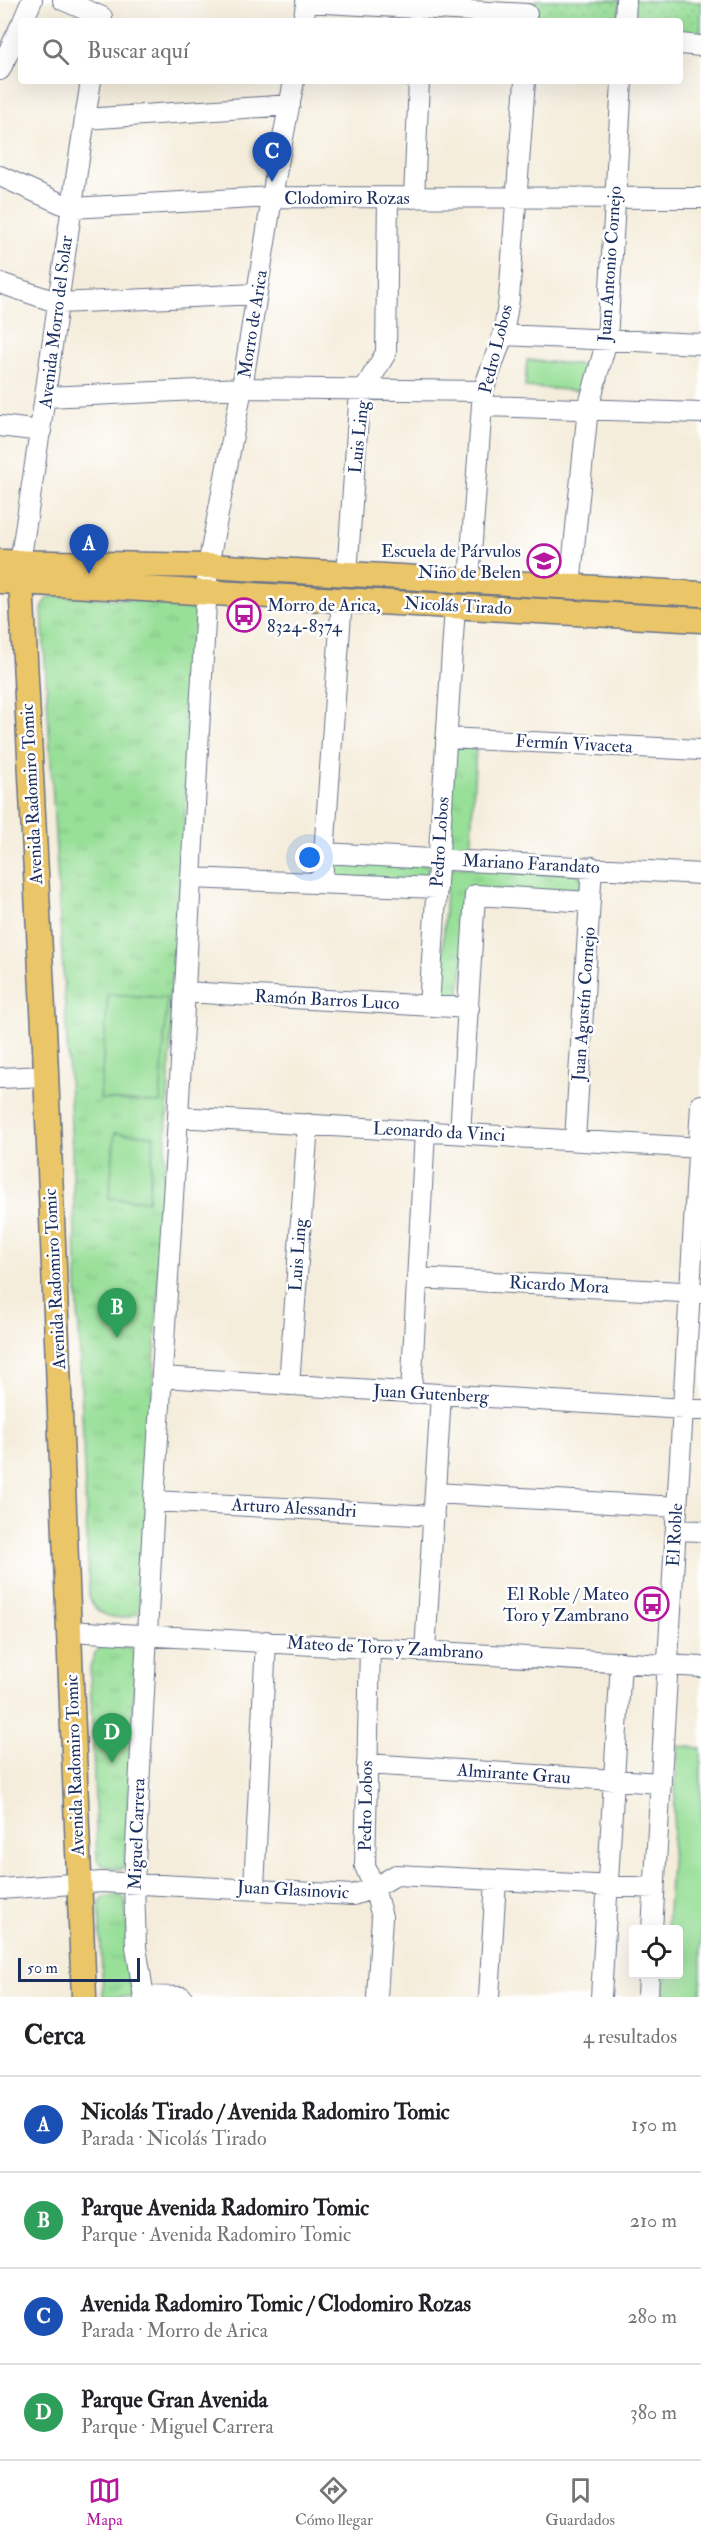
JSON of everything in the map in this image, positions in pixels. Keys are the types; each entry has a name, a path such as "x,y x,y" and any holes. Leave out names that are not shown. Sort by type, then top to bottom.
{"main road":[{"name":"Nicolás Tirado","path":"10,572 208,566 701,594"},
{"name":"Nicolás Tirado","path":"10,572 207,591 701,621"},
{"name":"Avenida Radomiro Tomic","path":"10,572 46,1076 84,1997"}],"street":[{"path":"24,18 32,0"},
{"path":"63,0 103,13"},
{"path":"625,18 626,0"},
{"path":"305,8 421,15 444,5 528,12"},
{"path":"0,70 18,32"},
{"path":"683,45 701,46"},
{"name":"Avenida Morro del Solar","path":"10,572 47,397 71,208 91,84"},
{"name":"Morro de Arica","path":"208,566 242,388 294,84"},
{"path":"414,198 419,84"},
{"name":"Pedro Lobos","path":"469,581 483,398 503,335 509,299 525,84"},
{"name":"Juan Antonio Cornejo","path":"570,587 588,408 607,340 622,84"},
{"path":"85,120 290,105"},
{"name":"Clodomiro Rozas","path":"0,176 71,208 273,197 701,198"},
{"name":"Luis Ling","path":"347,574 359,404 365,388 386,353 388,197"},
{"path":"0,283 59,303 257,294"},
{"path":"503,335 701,344"},
{"path":"47,397 242,388 365,388 588,408 701,413"},
{"path":"0,426 41,431"},
{"path":"146,1634 178,1117 208,566"},
{"path":"322,882 342,599"},
{"name":"Pedro Lobos","path":"429,1006 455,606"},
{"name":"Fermín Vivaceta","path":"446,738 701,750"},
{"name":"Mariano Farandato","path":"324,853 701,874"},
{"name":"Juan Agustín Cornejo","path":"575,1140 592,867"},
{"path":"191,878 437,888"},
{"name":"Mariano Farandato","path":"469,1008 476,895 590,902"},
{"name":"Ramón Barros Luco","path":"185,992 469,1008"},
{"path":"460,1133 469,1008"},
{"path":"0,1078 46,1076"},
{"name":"El Roble","path":"652,1925 677,1507 692,1409 701,1105"},
{"name":"Leonardo da Vinci","path":"178,1117 700,1147"},
{"name":"Luis Ling","path":"289,1385 308,1124"},
{"path":"411,1394 425,1131"},
{"name":"Ricardo Mora","path":"417,1278 695,1293"},
{"name":"Juan Gutenberg","path":"162,1377 411,1394 692,1409"},
{"path":"425,1651 441,1395"},
{"path":"435,1493 677,1507"},
{"name":"Arturo Alessandri","path":"154,1501 434,1516"},
{"path":"676,1530 701,1531"},
{"name":"Mateo de Toro y Zambrano","path":"69,1631 701,1667"},
{"name":"Miguel Carrera","path":"144,1996 136,1947 134,1883 146,1634"},
{"path":"254,1888 266,1641"},
{"name":"Pedro Lobos","path":"370,1647 365,1866 382,1917 377,1997"},
{"path":"601,1997 621,1662"},
{"name":"Almirante Grau","path":"367,1764 661,1783"},
{"name":"Juan Glasinovic","path":"0,1889 80,1886 102,1882 254,1888 353,1895 374,1888 396,1875 654,1888"},
{"path":"489,1997 496,1880"},
{"path":"648,1997 649,1979"},
{"path":"144,1996 182,1997"}],"green space":[{"path":"535,0 620,0 618,18 534,18"},
{"path":"632,0 701,2 701,39 683,38 683,18 631,18"},
{"path":"527,360 585,365 583,391 525,387"},
{"path":"52,596 181,602 192,605 197,614 169,1081 142,1600 139,1612 133,1616 117,1618 102,1613 96,1608 89,1594 69,1076 42,609 46,599"},
{"path":"454,747 476,748 470,854 448,853"},
{"path":"331,858 429,865 428,883 330,877"},
{"path":"455,867 575,873 582,878 581,891 575,896 471,888 460,993 456,999 440,998 447,871"},
{"path":"108,994 167,998 160,1103 100,1099"},
{"path":"115,1133 154,1136 148,1201 109,1198"},
{"path":"104,1644 127,1646 136,1657 125,1865 121,1870 102,1865 97,1859 90,1668 95,1653"},
{"path":"678,1746 701,1748 701,1997 663,1997 665,1979 683,1979 683,1925 667,1925"},
{"path":"118,1894 125,1899 129,1979 133,1997 103,1997 99,1905 104,1897"}],"place":[{"name":"Avenida Radomiro Tomic / Clodomiro Rozas","path":"272,182"},
{"name":"Escuela de Párvulos Niño de Belen","path":"544,561"},
{"name":"Nicolás Tirado / Avenida Radomiro Tomic","path":"89,574"},
{"name":"Morro de Arica, 8324-8374","path":"244,615"},
{"name":"Parque Avenida Radomiro Tomic","path":"117,1338"},
{"name":"El Roble / Mateo Toro y Zambrano","path":"652,1604"},
{"name":"Parque Gran Avenida","path":"112,1763"}]}
